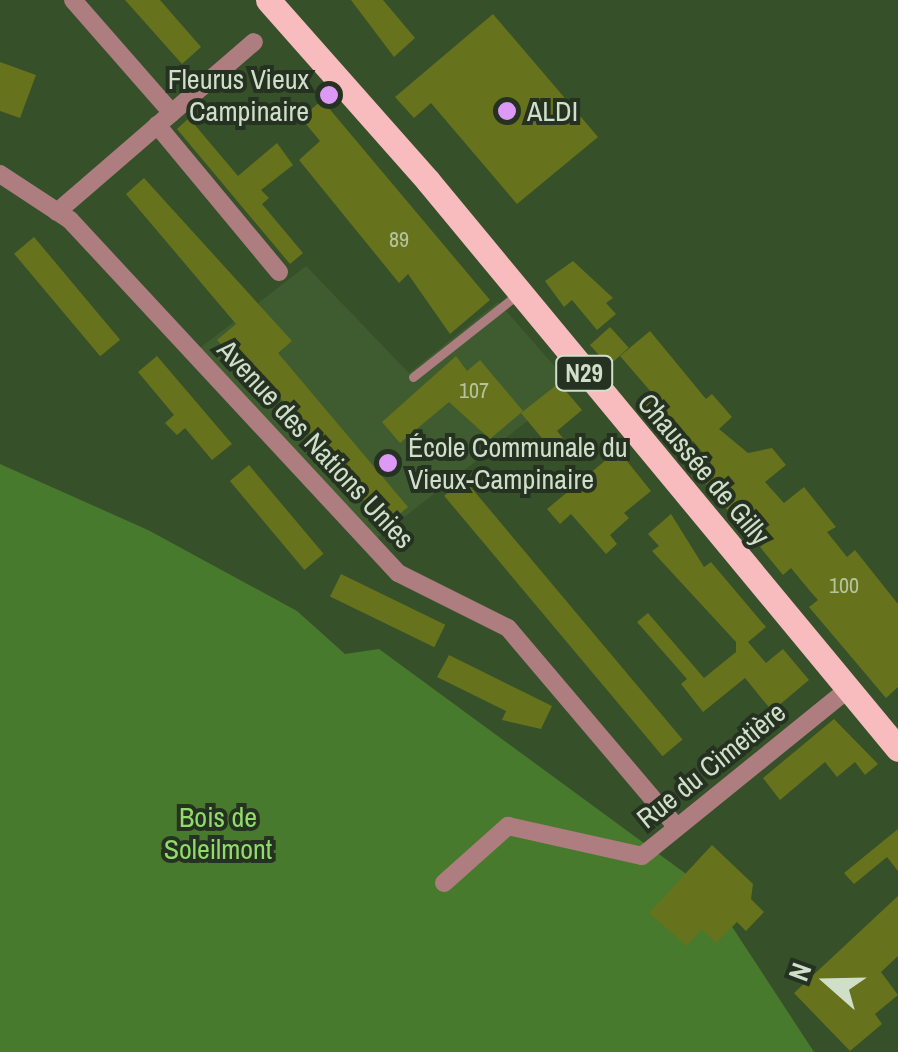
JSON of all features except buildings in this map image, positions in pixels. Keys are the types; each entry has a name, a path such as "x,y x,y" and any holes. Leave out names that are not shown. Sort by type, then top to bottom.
{"main road":[{"name":"Chaussée de Gilly","path":"268,0 898,749"}],"street":[{"path":"74,0 279,272"},
{"path":"57,212 254,42"},
{"name":"Avenue des Nations Unies","path":"0,174 57,212 398,572 508,628 677,827"},
{"name":"Rue du Cimetière","path":"444,883 508,826 642,856 848,689"}],"lane":[{"path":"413,377 518,294"}],"shaded area":[{"name":"École Communale du Vieux-Campinaire","path":"306,266 409,373 498,302 572,386 375,540 196,351"}],"green space":[{"name":"Bois de Soleilmont","path":"0,464 148,530 297,611 345,654 379,649 708,890 814,1052 0,1052"}],"place":[{"name":"Fleurus Vieux Campinaire","path":"329,95"},
{"name":"ALDI","path":"507,111"},
{"name":"École Communale du Vieux-Campinaire","path":"388,463"}]}
